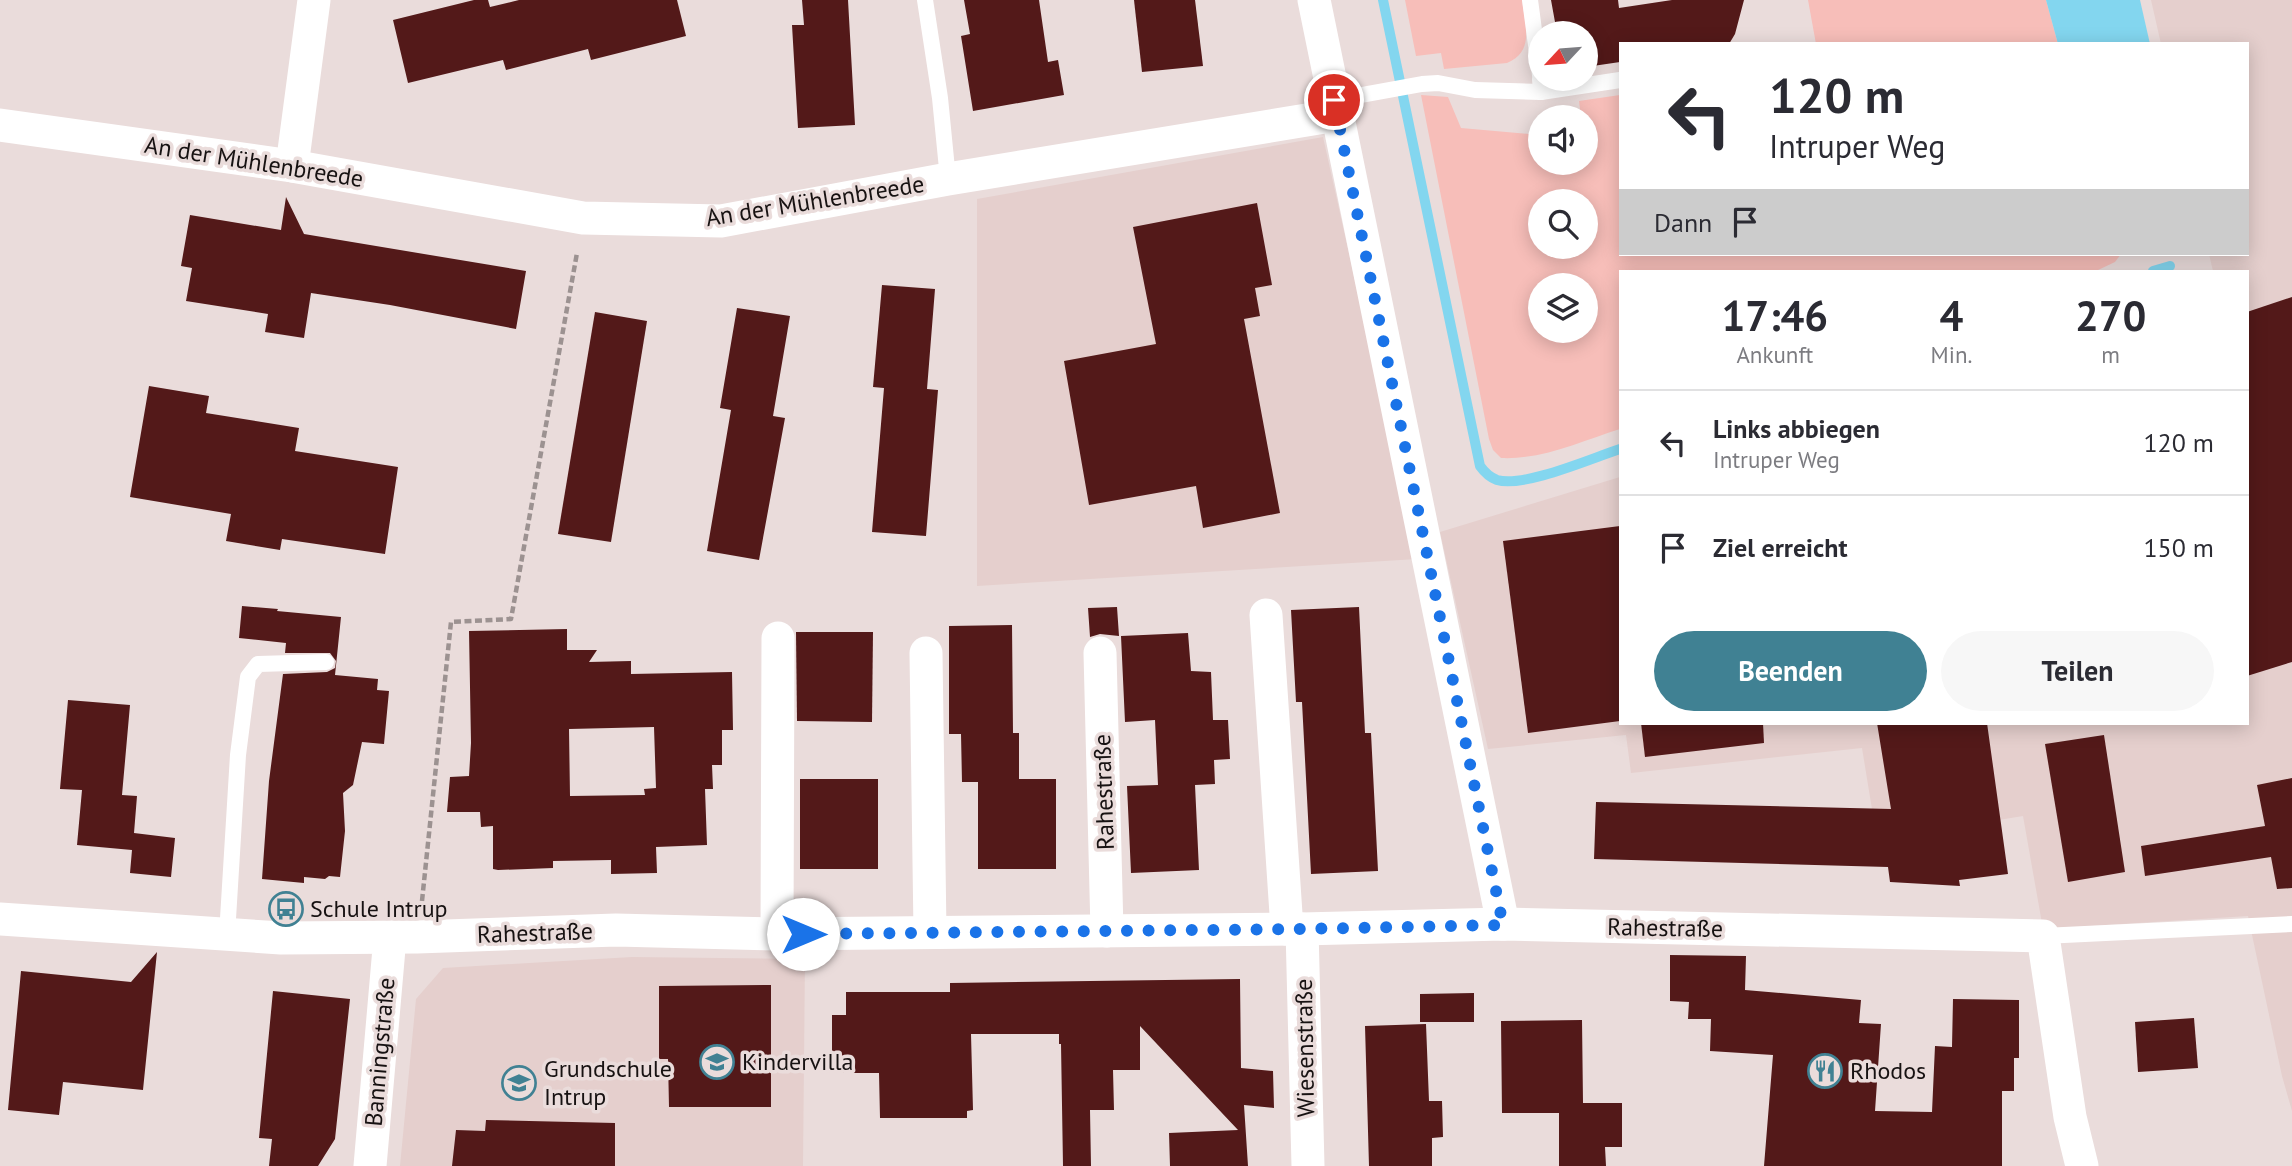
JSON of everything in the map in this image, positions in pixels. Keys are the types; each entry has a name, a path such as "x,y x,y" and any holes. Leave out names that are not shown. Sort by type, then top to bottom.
{"street":[{"path":"292,166 314,0"},
{"path":"1314,0 1503,925"},
{"name":"An der Mühlenbreede","path":"0,125 292,166 583,218 721,221 1336,108"},
{"path":"1266,615 1295,929"},
{"path":"777,934 778,638"},
{"path":"926,653 930,932"},
{"name":"Rahestraße","path":"1100,653 1107,931"},
{"name":"Rahestraße","path":"0,919 281,939 616,930 777,934 1503,925 2043,936"},
{"name":"Wiesenstraße","path":"1295,929 1308,1166"},
{"path":"2043,936 2070,1117 2082,1166"},
{"name":"Banningstraße","path":"370,1166 404,937"}],"lane":[{"path":"925,0 940,98 948,179"},
{"path":"1531,0 1533,21"},
{"path":"1598,81 1619,80"},
{"path":"1336,108 1375,92 1422,84 1438,83 1475,90 1528,83"},
{"path":"227,935 238,755 248,677 258,664 326,662"},
{"path":"2043,936 2292,924"}],"path":[{"path":"404,937 451,622 512,619 583,218"}],"shaded area":[{"path":"1405,0 1522,0 1526,28 1525,45 1516,58 1507,63 1444,69 1441,53 1416,56"},
{"path":"1808,0 2046,0 2057,42 1816,42"},
{"path":"2151,0 2292,0 2292,1111 2248,916 2043,929 2023,816 1877,840 1862,748 1631,773 1626,735 1488,749 1440,532 1619,477 1619,725 2249,725 2249,270 2213,270 2209,256 2249,256 2249,42 2161,42"},
{"path":"1421,95 1448,97 1461,128 1528,134 1528,175 1598,175 1598,105 1580,105 1579,101 1619,95 1619,256 2120,256 2115,262 2098,270 1619,270 1619,429 1562,449 1532,456 1501,458 1493,450 1489,439"},
{"path":"1323,137 1417,559 977,586 977,199"},
{"path":"632,957 805,959 803,1166 400,1166 416,999 443,968"}],"water":[{"path":"2046,0 2140,0 2150,42 2057,42"}],"building":[{"path":"474,0 488,0 490,7 519,0 677,0 686,36 591,60 588,49 506,70 503,60 408,83 393,20"},
{"path":"802,0 848,0 855,125 798,128 792,25 804,25"},
{"path":"964,0 1039,0 1048,62 1058,60 1064,95 973,111 961,36 970,34"},
{"path":"1134,0 1195,0 1203,66 1142,72"},
{"path":"1551,0 1618,0 1619,8 1672,0 1744,0 1730,42 1619,42 1619,62 1598,65 1598,21 1555,21"},
{"path":"286,197 304,234 526,271 516,329 311,293 304,338 265,332 268,314 186,301 192,268 181,266 190,215 281,230"},
{"path":"1257,203 1272,285 1255,288 1260,316 1244,319 1280,513 1203,528 1196,486 1089,505 1064,361 1156,344 1133,227"},
{"path":"882,285 935,289 927,389 938,390 926,536 872,532 884,388 873,387"},
{"path":"2292,297 2292,662 2249,675 2249,311"},
{"path":"737,308 790,316 773,416 785,418 759,560 707,551 731,410 720,408"},
{"path":"595,312 647,321 611,542 558,534"},
{"path":"149,386 209,396 206,413 299,428 295,451 398,467 385,554 282,539 280,550 226,541 231,514 130,497"},
{"path":"1619,526 1619,721 1528,733 1503,541"},
{"path":"242,606 341,617 335,675 378,679 377,690 389,691 384,744 362,742 353,785 343,793 345,831 340,877 304,877 304,883 262,879 269,781 283,674 327,672 335,668 336,661 330,653 285,653 286,643 239,638"},
{"path":"1117,607 1119,636 1100,634 1090,637 1088,608"},
{"path":"1359,607 1365,733 1371,733 1378,871 1311,874 1302,702 1296,702 1291,610"},
{"path":"1012,625 1013,733 1019,733 1019,779 1056,779 1056,869 978,869 978,782 962,782 961,734 949,734 949,626"},
{"path":"567,629 567,650 597,650 589,662 631,661 631,674 732,672 733,730 722,730 722,765 712,765 713,789 705,789 707,845 656,847 657,873 611,874 611,860 553,861 553,868 493,869 493,826 481,827 480,812 447,812 450,777 469,776 469,631","holes":["654,727 656,788 644,789 645,795 570,796 569,729"]},
{"path":"796,632 873,632 872,722 797,721"},
{"path":"1188,633 1191,671 1211,672 1213,720 1228,720 1230,759 1214,760 1215,784 1195,785 1199,870 1131,873 1127,786 1158,785 1155,720 1125,722 1121,636"},
{"path":"68,700 130,705 122,795 137,796 134,833 175,838 171,877 130,873 132,850 77,845 82,790 60,789"},
{"path":"1641,725 1763,725 1764,743 1645,757"},
{"path":"1877,725 1987,725 2008,874 1959,880 1960,886 1890,882 1888,867 1594,859 1596,802 1891,809"},
{"path":"2104,735 2125,872 2068,882 2045,744"},
{"path":"2292,778 2292,888 2277,889 2271,857 2145,876 2141,846 2265,826 2257,785"},
{"path":"800,779 878,779 878,869 800,869"},
{"path":"157,952 143,1090 63,1082 59,1115 8,1110 21,971 131,982"},
{"path":"1670,955 1746,956 1745,990 1861,1000 1859,1023 1881,1024 1875,1111 1932,1112 1935,1046 1952,1047 1953,999 2019,1000 2019,1058 2014,1058 2014,1091 2002,1091 2002,1166 1764,1166 1773,1055 1710,1051 1711,1019 1688,1019 1689,1002 1670,1001"},
{"path":"1240,979 1241,1068 1273,1071 1274,1108 1244,1105 1248,1166 1170,1166 1169,1133 1238,1130 1140,1026 1140,1070 1113,1070 1114,1110 1090,1110 1091,1166 1063,1166 1059,1034 971,1034 973,1110 967,1111 967,1118 880,1118 879,1073 843,1073 843,1058 832,1059 832,1015 846,1015 846,992 950,992 950,983"},
{"path":"771,985 771,1107 669,1107 668,1059 659,1059 659,986"},
{"path":"273,991 350,999 335,1139 318,1166 269,1166 272,1139 259,1138"},
{"path":"1474,993 1474,1022 1420,1022 1420,994"},
{"path":"2194,1018 2198,1068 2138,1072 2135,1022"},
{"path":"1582,1020 1583,1103 1622,1103 1622,1147 1605,1147 1606,1166 1559,1166 1559,1113 1502,1113 1501,1021"},
{"path":"1426,1024 1429,1101 1442,1101 1443,1137 1432,1138 1432,1166 1369,1166 1365,1026"},
{"path":"486,1120 615,1123 615,1166 452,1166 456,1130 485,1131"}],"waterway":[{"path":"1383,0 1480,466 1497,480 1524,480 1619,449"},
{"path":"2156,270 2170,266"}],"place":[{"name":"Schule Intrup","path":"286,909"},
{"name":"Kindervilla","path":"717,1062"},
{"name":"Rhodos","path":"1825,1071"},
{"name":"Grundschule Intrup","path":"519,1083"}],"route":[{"path":"803,934 1503,925 1334,100"}]}
